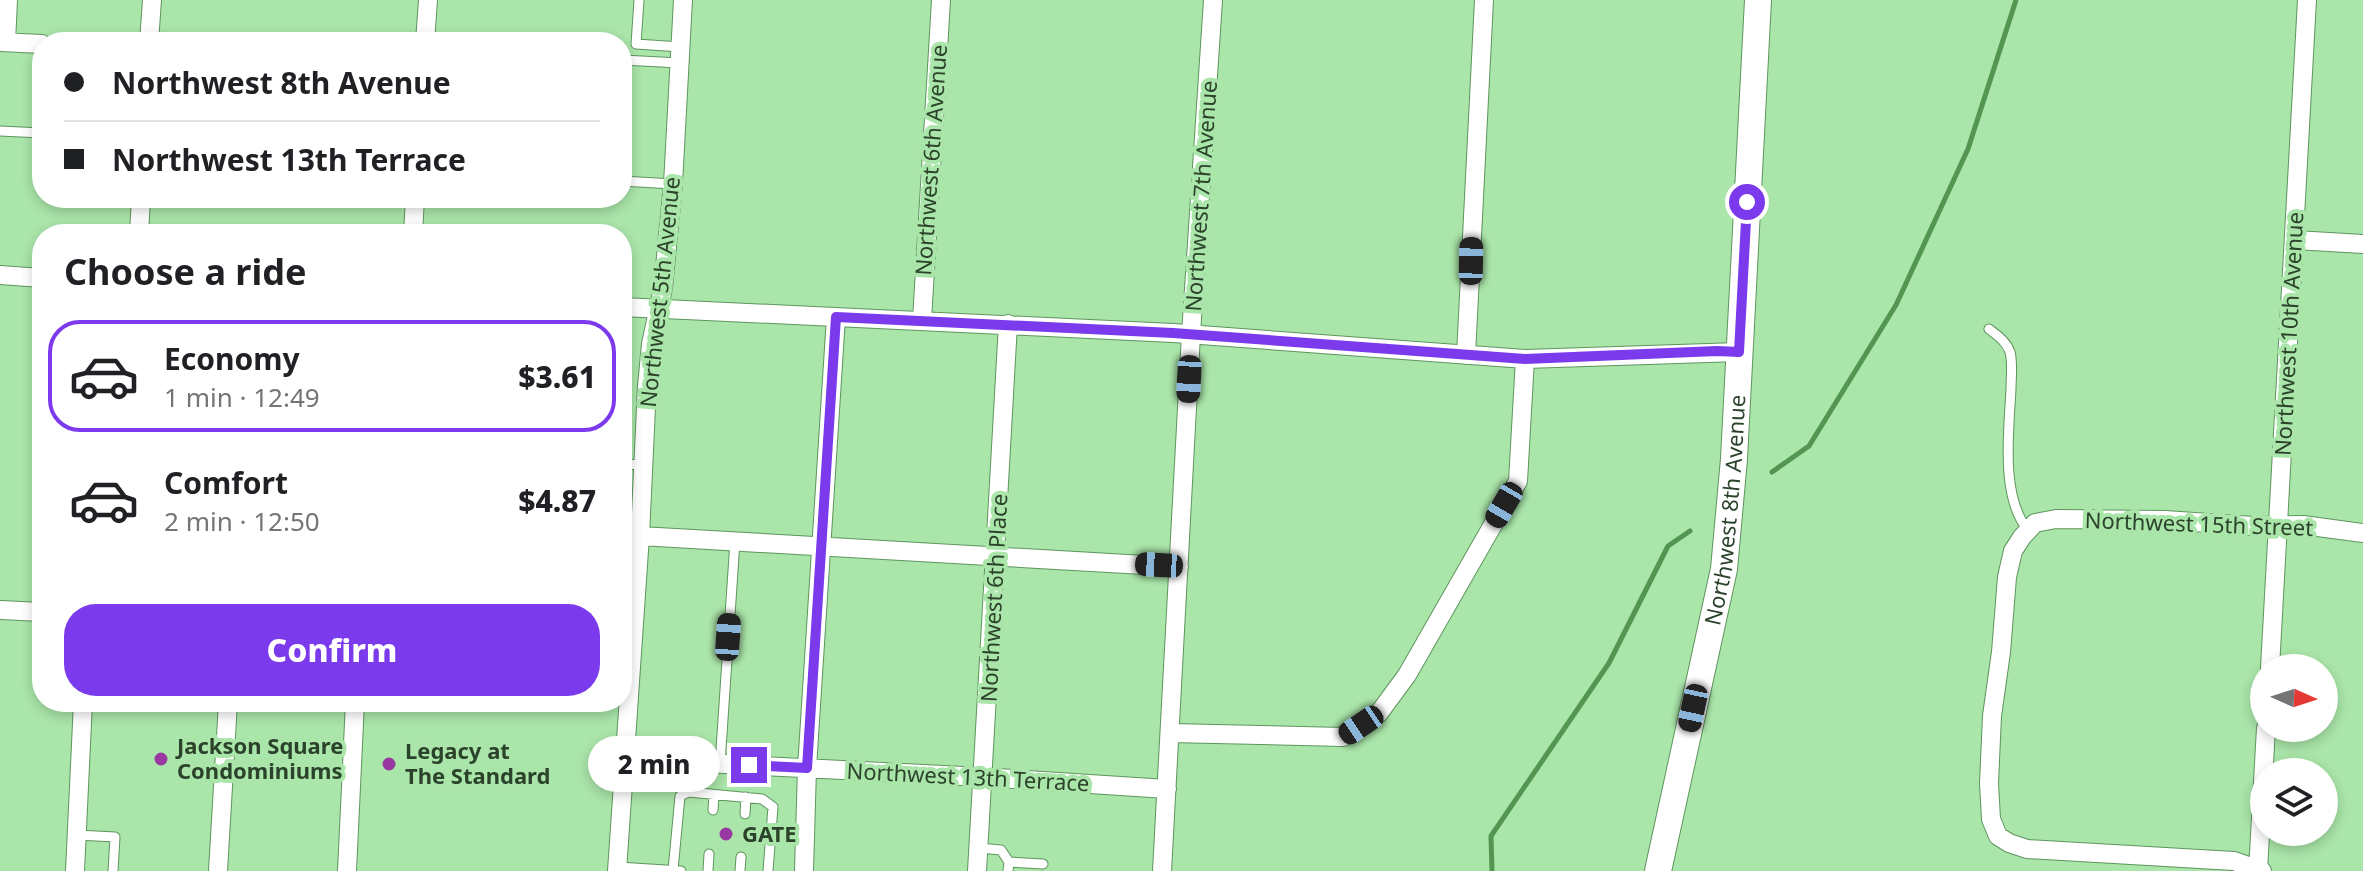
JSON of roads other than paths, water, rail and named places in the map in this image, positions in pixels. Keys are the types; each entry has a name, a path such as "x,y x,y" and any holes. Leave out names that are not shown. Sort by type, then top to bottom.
{"street":[{"path":"8,0 3,42 32,43"},
{"path":"150,32 152,0"},
{"path":"426,32 428,0"},
{"name":"Northwest 5th Avenue","path":"632,601 640,536 649,372 663,288 673,184 683,0"},
{"name":"Northwest 6th Avenue","path":"922,320 941,0"},
{"name":"Northwest 7th Avenue","path":"1162,871 1191,334 1213,0"},
{"path":"1466,355 1484,0"},
{"name":"Northwest 8th Avenue","path":"1658,871 1724,569 1734,459 1758,0"},
{"name":"Northwest 10th Avenue","path":"2271,654 2307,0"},
{"path":"2295,240 2363,244"},
{"path":"0,275 32,277"},
{"path":"632,308 1191,334 1525,359 1739,352"},
{"path":"804,871 807,768 836,317"},
{"name":"Northwest 6th Place","path":"977,871 1008,324"},
{"path":"1170,733 1343,737 1379,713 1407,675 1518,481 1525,359"},
{"name":"Northwest 15th Street","path":"2032,526 2056,519 2165,520 2253,526 2303,525 2363,533"},
{"path":"2032,526 2013,551 2007,577 1992,716 1989,795 1991,819 1998,836 2027,849 2234,861 2259,871 2265,742"},
{"path":"640,536 1179,567"},
{"path":"0,610 32,612"},
{"path":"75,871 83,712"},
{"path":"218,871 227,712"},
{"path":"347,871 355,712"},
{"name":"Northwest 5th Avenue","path":"618,869 626,712"},
{"name":"Northwest 13th Terrace","path":"625,759 1167,789"}],"lane":[{"path":"0,0 8,0"},
{"path":"639,0 636,44 680,55"},
{"path":"632,59 680,55"},
{"path":"0,131 32,133"},
{"path":"632,182 673,184"},
{"path":"1989,329 2004,341 2010,352 2010,483 2021,522 2032,526"},
{"path":"632,464 643,465"},
{"path":"720,764 735,541"},
{"path":"673,870 680,796 689,792 762,799 773,807 768,871"},
{"path":"713,810 714,795"},
{"path":"745,814 746,797"},
{"path":"77,835 115,837 113,871"},
{"path":"979,848 1001,850 1008,867 1043,864"},
{"path":"708,871 709,854"},
{"path":"740,871 741,857"},
{"path":"618,869 681,871"}],"waterway":[{"path":"1772,472 1809,446 1896,305 1968,149 2016,0"},
{"path":"1492,871 1491,836 1609,663 1668,546 1690,531"}],"place":[{"name":"Jackson Square Condominiums","path":"161,759"},
{"name":"Legacy at The Standard","path":"389,764"},
{"name":"GATE","path":"726,834"}]}
